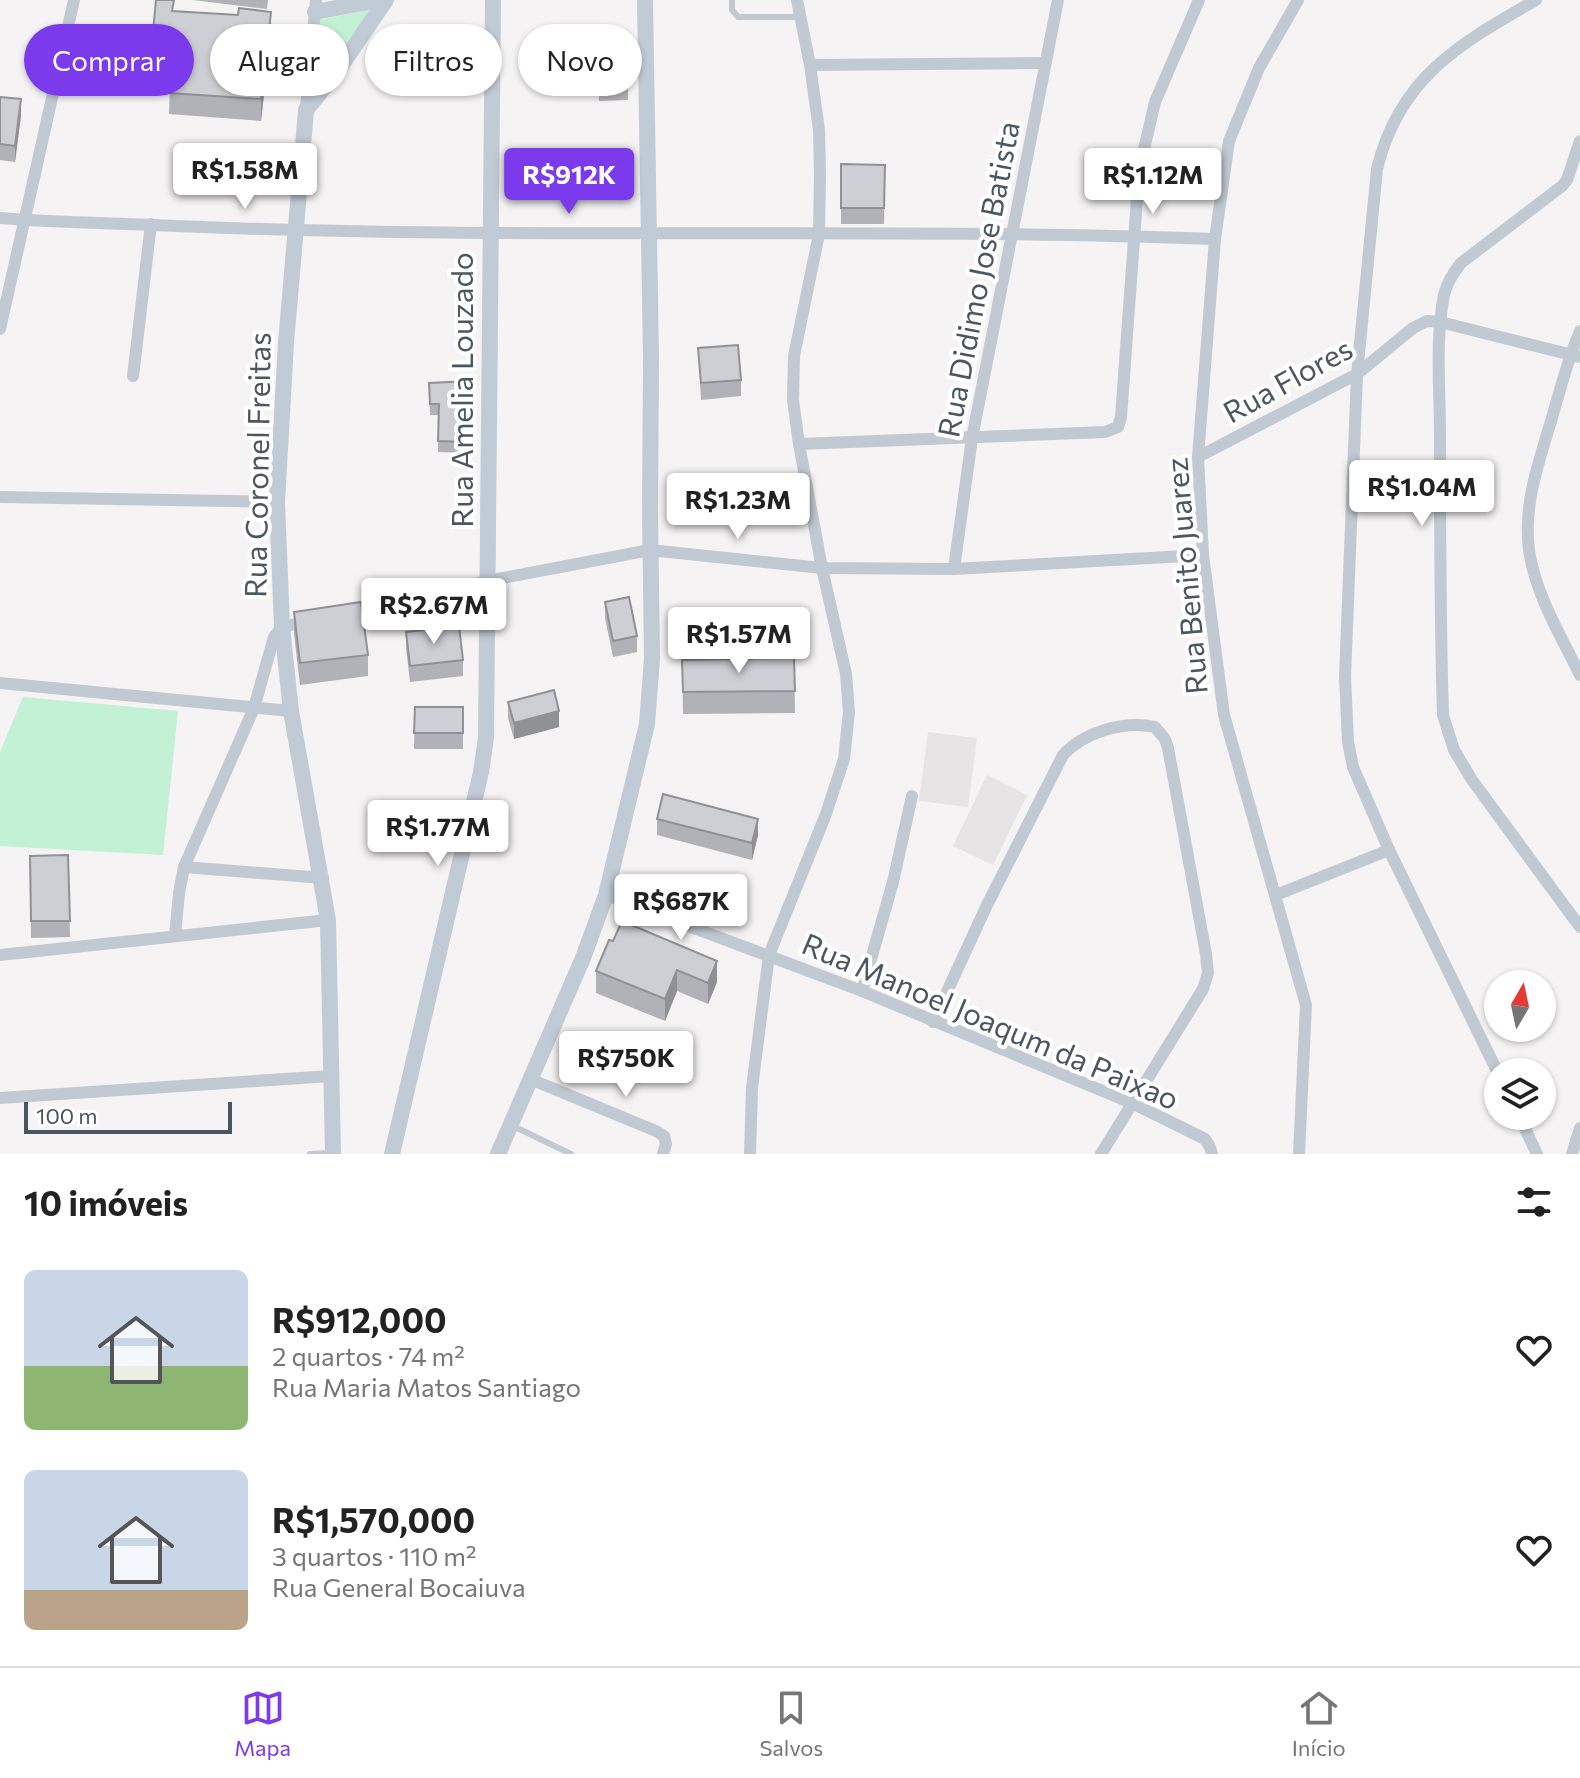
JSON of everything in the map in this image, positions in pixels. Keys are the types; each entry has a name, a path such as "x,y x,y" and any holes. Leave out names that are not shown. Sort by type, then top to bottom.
{"main road":[{"path":"315,6 379,0"},
{"path":"306,110 336,73 386,0"},
{"name":"Rua Amelia Louzado","path":"392,1154 481,772 487,693 493,0"},
{"path":"498,1154 583,958 606,895 647,724 652,659 645,0"},
{"name":"Rua Coronel Freitas","path":"306,110 294,231 277,502 282,627 291,711 328,920 333,1154"}],"street":[{"path":"0,329 74,0"},
{"path":"750,1154 752,1088 769,955 826,814 844,759 849,712 846,674 822,568 793,400 794,356 819,234 819,130 797,0"},
{"name":"Rua Didimo Jose Batista","path":"954,569 972,438 1058,0"},
{"path":"799,444 1105,432 1118,427 1126,362 1139,171 1155,102 1199,0"},
{"name":"Rua Benito Juarez","path":"1298,0 1259,68 1229,141 1215,239 1198,457 1203,555 1224,715 1306,1005 1299,1154"},
{"path":"1491,1058 1389,850 1353,767 1348,742 1345,677 1357,374 1377,169 1387,134 1411,93 1439,62 1536,0"},
{"name":"Rua Coronel Freitas","path":"306,110 315,6"},
{"path":"810,65 1045,63"},
{"path":"1580,141 1567,180 1562,186 1461,263 1450,277 1444,292 1440,322 1440,593 1446,732 1472,780 1580,927"},
{"path":"0,218 294,231 1013,234 1215,239"},
{"path":"133,376 151,224"},
{"name":"Rua Flores","path":"1198,457 1357,374 1413,328 1427,321 1440,322"},
{"path":"1440,322 1575,356"},
{"path":"1580,331 1575,356 1537,470 1529,510 1529,551 1541,592 1580,675"},
{"path":"0,497 277,502"},
{"path":"175,936 184,867 254,708 274,637 282,627 487,581 650,550 822,568 954,569 1203,555"},
{"path":"0,683 291,711"},
{"path":"933,1022 987,905 1063,755 1076,742 1091,735 1132,725 1155,727 1168,748 1202,925 1208,973 1203,989 1101,1154"},
{"path":"862,991 895,874 912,796"},
{"path":"1276,895 1389,850"},
{"path":"184,867 323,878"},
{"name":"Rua Manoel Joaqum da Paixao","path":"606,895 862,991 1134,1104 1205,1139 1212,1154"},
{"path":"0,955 328,920"},
{"path":"0,1098 331,1076"},
{"path":"530,1079 656,1131 664,1136 666,1144 663,1154"},
{"path":"1572,1154 1580,1128"},
{"path":"1526,1130 1537,1154"}],"lane":[{"path":"732,0 732,10 738,17 801,17"},
{"path":"511,1125 571,1154"},
{"path":"310,1154 333,1154"}],"shaded area":[{"path":"928,732 977,738 968,807 919,801"},
{"path":"987,775 1027,795 993,865 953,846"}],"green space":[{"path":"373,9 349,40 349,24 319,24 319,20"},
{"path":"23,697 178,711 163,855 0,846 0,752"}],"building":[{"path":"156,0 174,0 172,11 238,15 239,8 271,12 270,24 210,24 210,96 194,95 194,24 154,24"},
{"path":"215,96 261,96 261,99"},
{"path":"0,97 21,99 15,146 0,144"},
{"path":"841,164 885,165 884,208 841,208"},
{"path":"738,345 741,380 701,383 698,348"},
{"path":"469,381 467,442 438,441 439,404 430,404 429,383"},
{"path":"629,597 637,636 613,641 605,602"},
{"path":"361,602 368,655 300,663 294,612"},
{"path":"459,626 463,660 410,666 406,632"},
{"path":"794,658 795,691 683,692 682,660"},
{"path":"554,690 559,711 514,723 508,702"},
{"path":"415,707 463,707 463,733 414,733"},
{"path":"663,794 758,819 752,843 657,819"},
{"path":"68,855 70,921 31,921 30,856"},
{"path":"622,921 717,961 708,983 677,970 665,999 596,971 609,940 613,941"}]}
